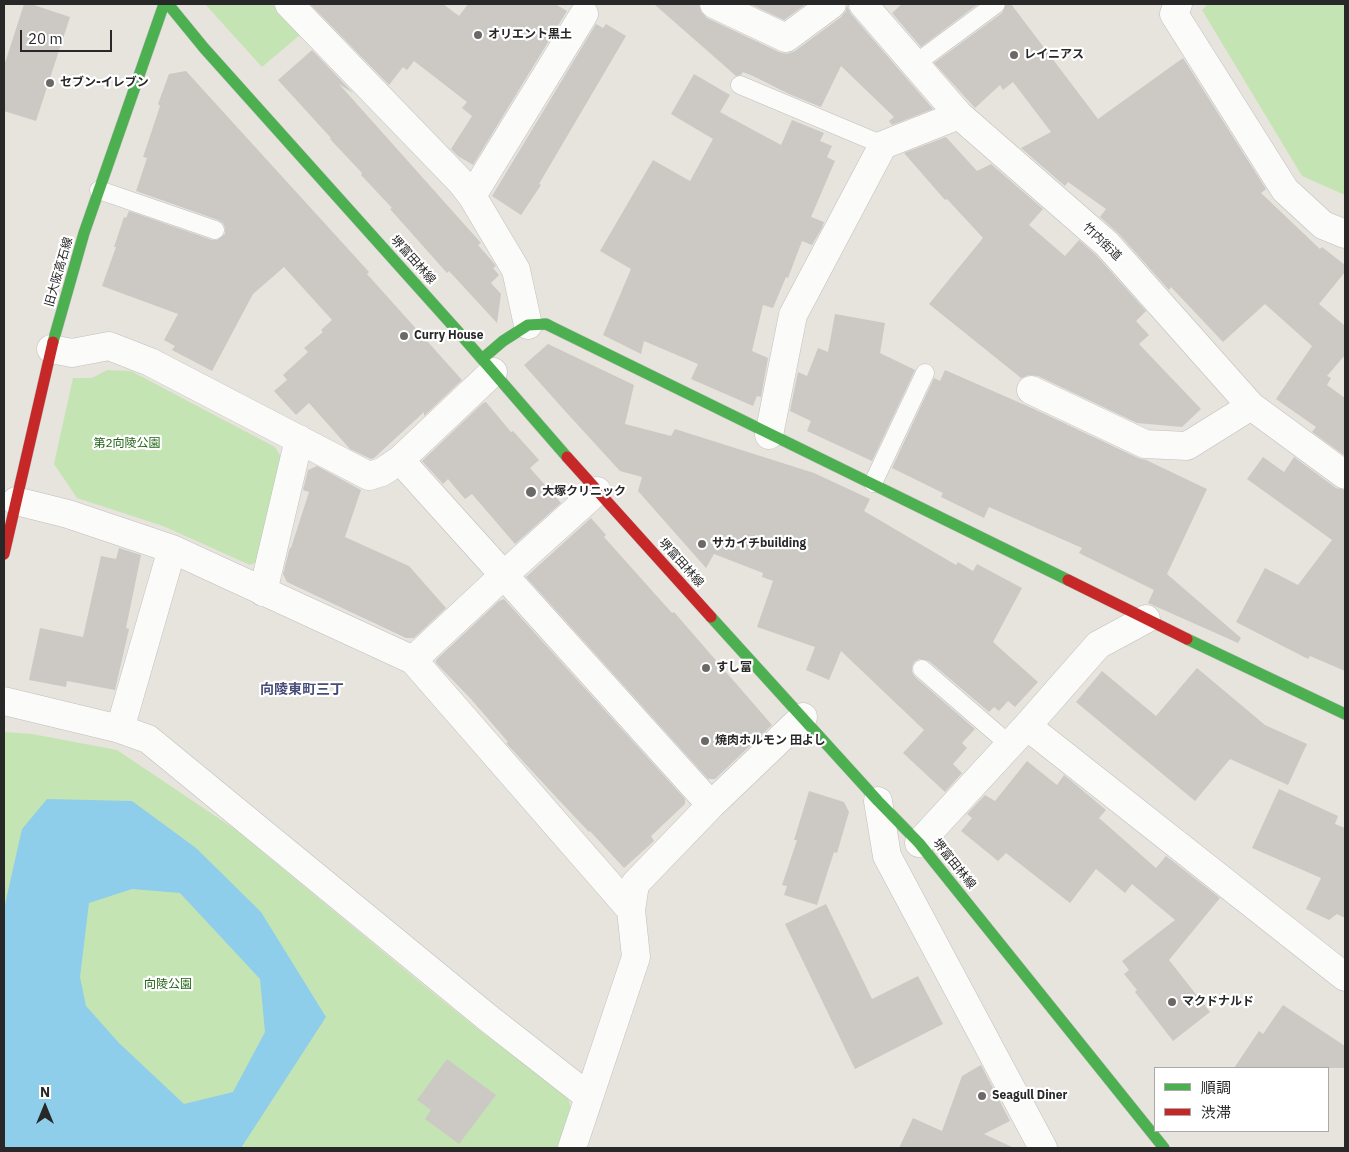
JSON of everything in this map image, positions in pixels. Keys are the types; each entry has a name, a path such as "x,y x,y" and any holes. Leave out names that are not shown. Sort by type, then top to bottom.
{"main road":[{"name":"旧大阪高石線","path":"4,554 51,349 84,233 164,4"},
{"name":"堺富田林線","path":"168,4 210,55 597,491 878,801 919,843 1164,1148"},
{"path":"488,366 503,341 528,325 546,324 769,435 873,483 1146,619 1345,714"}],"street":[{"path":"289,4 461,182 472,196 516,270 528,325"},
{"path":"714,4 786,38 832,4"},
{"name":"竹内街道","path":"863,4 959,115 1108,244 1250,406 1345,475"},
{"path":"1178,4 1174,14 1285,190 1322,225 1345,234"},
{"path":"472,196 584,14"},
{"path":"769,435 793,315 883,145 959,115"},
{"path":"51,349 72,353 108,346 150,362 369,476 382,472 400,460 488,366"},
{"path":"1031,390 1145,444 1187,446 1250,406"},
{"path":"263,592 299,439"},
{"path":"400,460 712,805"},
{"path":"413,660 504,574 597,491"},
{"path":"16,502 68,514 172,549 413,660 632,910"},
{"path":"120,730 172,549"},
{"path":"919,843 1019,736 1098,645 1146,619"},
{"path":"4,701 120,730 148,739 488,1018 589,1098"},
{"path":"572,1148 636,957 632,910 635,884 712,805 803,717"},
{"path":"1019,736 1345,977"},
{"path":"878,801 887,856 1043,1148"}],"lane":[{"path":"916,64 996,4"},
{"path":"740,85 883,145"},
{"path":"99,190 215,230"},
{"path":"873,483 925,373"},
{"path":"922,669 1019,736"}],"green space":[{"path":"205,4 272,4 301,34 262,67"},
{"path":"1208,4 1345,4 1345,195 1302,176 1202,10"},
{"name":"第2向陵公園","path":"107,370 131,371 275,447 281,457 259,561 250,565 163,526 77,498 54,464 73,378 92,378"},
{"name":"向陵公園","path":"4,732 32,734 117,750 236,830 479,1030 567,1096 573,1113 561,1148 4,1148"}],"water":[{"path":"47,799 132,801 196,848 261,912 326,1017 241,1148 4,1148 4,909 22,829","holes":["132,889 180,893 260,979 265,1032 233,1092 184,1104 119,1043 86,1006 80,977 89,903"]}],"building":[{"path":"24,4 31,4 70,17 36,121 4,111 4,66"},
{"path":"310,4 443,4 459,16 468,4 555,4 567,11 473,165 458,156 451,149 472,116 462,108 467,102 414,61 407,70 403,67 389,85"},
{"path":"654,4 699,4 701,12 707,18 787,54 795,51 841,17 846,11 847,6 851,14 933,109 892,125 889,121 894,117 841,66 821,107 743,72 741,75 736,76"},
{"path":"750,4 806,4 784,20"},
{"path":"902,4 978,4 921,47 892,13"},
{"path":"1006,4 1011,4 1098,119 1183,58 1266,189 1261,193 1320,249 1322,247 1345,265 1345,272 1319,304 1345,326 1345,355 1327,376 1331,378 1327,385 1345,398 1345,456 1312,432 1316,427 1276,399 1312,346 1265,304 1223,342 1171,287 1169,290 1119,234 1100,217 1106,209 1068,182 1065,186 1021,148 1051,132 1013,82 1003,90 1000,85 975,108 934,63 1002,13"},
{"path":"596,24 603,28 606,24 626,36 539,184 541,185 521,215 492,196"},
{"path":"312,50 353,93 339,84 481,243 478,245 496,266 493,268 499,275 491,283 501,294 497,323 449,271 447,273 390,209 392,208 361,175 362,173 278,80"},
{"path":"186,71 369,272 367,274 462,380 424,416 424,412 374,458 371,459 350,449 309,403 296,415 274,391 287,380 283,375 308,352 304,348 323,332 321,330 332,320 284,267 253,294 212,371 172,350 175,346 164,340 178,314 102,286 124,217 126,218 129,211 212,240 217,240 225,234 223,223 218,220 136,191 147,158 143,157 160,106 158,104 169,74"},
{"path":"694,74 730,95 720,112 781,145 792,120 824,133 820,141 832,146 827,157 835,161 811,217 824,222 822,228 812,245 802,241 788,278 786,277 773,308 763,305 752,351 768,358 761,397 757,396 753,406 691,379 698,364 644,341 641,354 603,335 631,269 600,251 653,160 690,181 713,139 671,114"},
{"path":"946,137 977,171 991,164 1043,209 1029,225 1065,256 1079,240 1096,255 1146,311 1136,321 1149,335 1139,344 1201,409 1182,427 1137,423 1038,376 1029,375 1021,378 929,304 983,238 947,199 945,200 904,153"},
{"path":"835,314 885,323 880,353 915,370 872,461 807,431 811,421 790,411 798,372 807,376 818,348 828,352"},
{"path":"548,344 634,385 625,424 671,436 675,429 814,473 870,499 864,511 956,565 958,562 973,571 977,564 1022,588 993,642 1038,682 1015,707 1008,701 999,711 994,707 989,712 929,661 919,659 914,662 912,667 915,677 975,729 962,743 967,748 953,764 962,773 945,792 903,753 924,730 841,651 829,680 806,670 815,647 757,627 773,581 762,577 763,573 714,554 706,568 638,491 642,477 620,471 524,365"},
{"path":"945,370 1207,489 1167,574 1241,638 1238,643 1148,603 1154,590 1079,553 1082,548 989,507 984,518 941,497 943,493 892,468 934,378 940,381"},
{"path":"486,402 511,432 513,431 539,460 530,468 561,503 515,544 472,494 465,499 448,479 443,484 422,461"},
{"path":"1263,457 1284,472 1294,457 1336,488 1345,490 1345,671 1310,656 1308,659 1236,622 1265,568 1298,585 1332,540 1247,479"},
{"path":"317,466 361,490 345,537 409,566 446,608 414,638 406,638 287,582 283,574 309,492 303,490 308,470"},
{"path":"591,518 606,535 604,537 672,613 674,612 772,725 715,779 708,779 526,577"},
{"path":"119,548 141,555 126,628 129,629 115,690 67,681 66,687 29,680 40,628 83,637 101,556 116,559"},
{"path":"504,599 685,799 685,804 651,836 654,841 624,868 506,743 508,742 470,698 436,663 436,660 499,601"},
{"path":"1197,668 1265,725 1307,744 1288,785 1230,759 1195,801 1076,702 1102,671 1156,716"},
{"path":"1027,761 1057,785 1064,775 1069,779 1106,810 1099,818 1156,868 1166,856 1220,898 1169,960 1210,1012 1173,1041 1135,992 1137,990 1124,974 1129,970 1122,961 1175,920 1132,884 1125,893 1096,869 1070,903 1006,853 998,861 961,831 972,818 967,814 985,795 995,801"},
{"path":"1279,789 1338,816 1335,824 1345,828 1345,918 1337,914 1329,920 1306,909 1321,878 1252,848"},
{"path":"809,791 844,802 849,812 837,853 834,852 817,905 784,895 787,886 782,885 797,840 794,840"},
{"path":"826,904 872,999 918,976 943,1024 855,1069 785,924"},
{"path":"1283,1005 1345,1046 1345,1068 1235,1067 1259,1031 1263,1034"},
{"path":"447,1059 496,1095 459,1144 425,1119 431,1110 417,1100"},
{"path":"981,1065 1010,1121 984,1134 1014,1148 899,1148 913,1118 942,1131 962,1076"}],"traffic: fast":[{"path":"53,342 84,233 164,4"},
{"path":"168,4 204,48 462,336 567,457"},
{"path":"482,359 503,341 528,325 546,324 1068,580"},
{"path":"711,617 878,801 919,843 1164,1148"},
{"path":"1187,639 1345,714"}],"traffic: jam":[{"path":"4,554 53,342"},
{"path":"567,457 711,617"},
{"path":"1068,580 1187,639"}],"place":[{"name":"オリエント黒土","path":"478,35"},
{"name":"レイニアス","path":"1014,55"},
{"name":"セブン-イレブン","path":"50,83"},
{"name":"Curry House","path":"404,336"},
{"name":"大塚クリニック","path":"531,492"},
{"name":"サカイチbuilding","path":"702,544"},
{"name":"すし富","path":"706,668"},
{"name":"焼肉ホルモン 田よし","path":"705,741"},
{"name":"マクドナルド","path":"1172,1002"},
{"name":"Seagull Diner","path":"982,1096"}],"district":[{"name":"向陵東町三丁","path":"302,690"}]}
